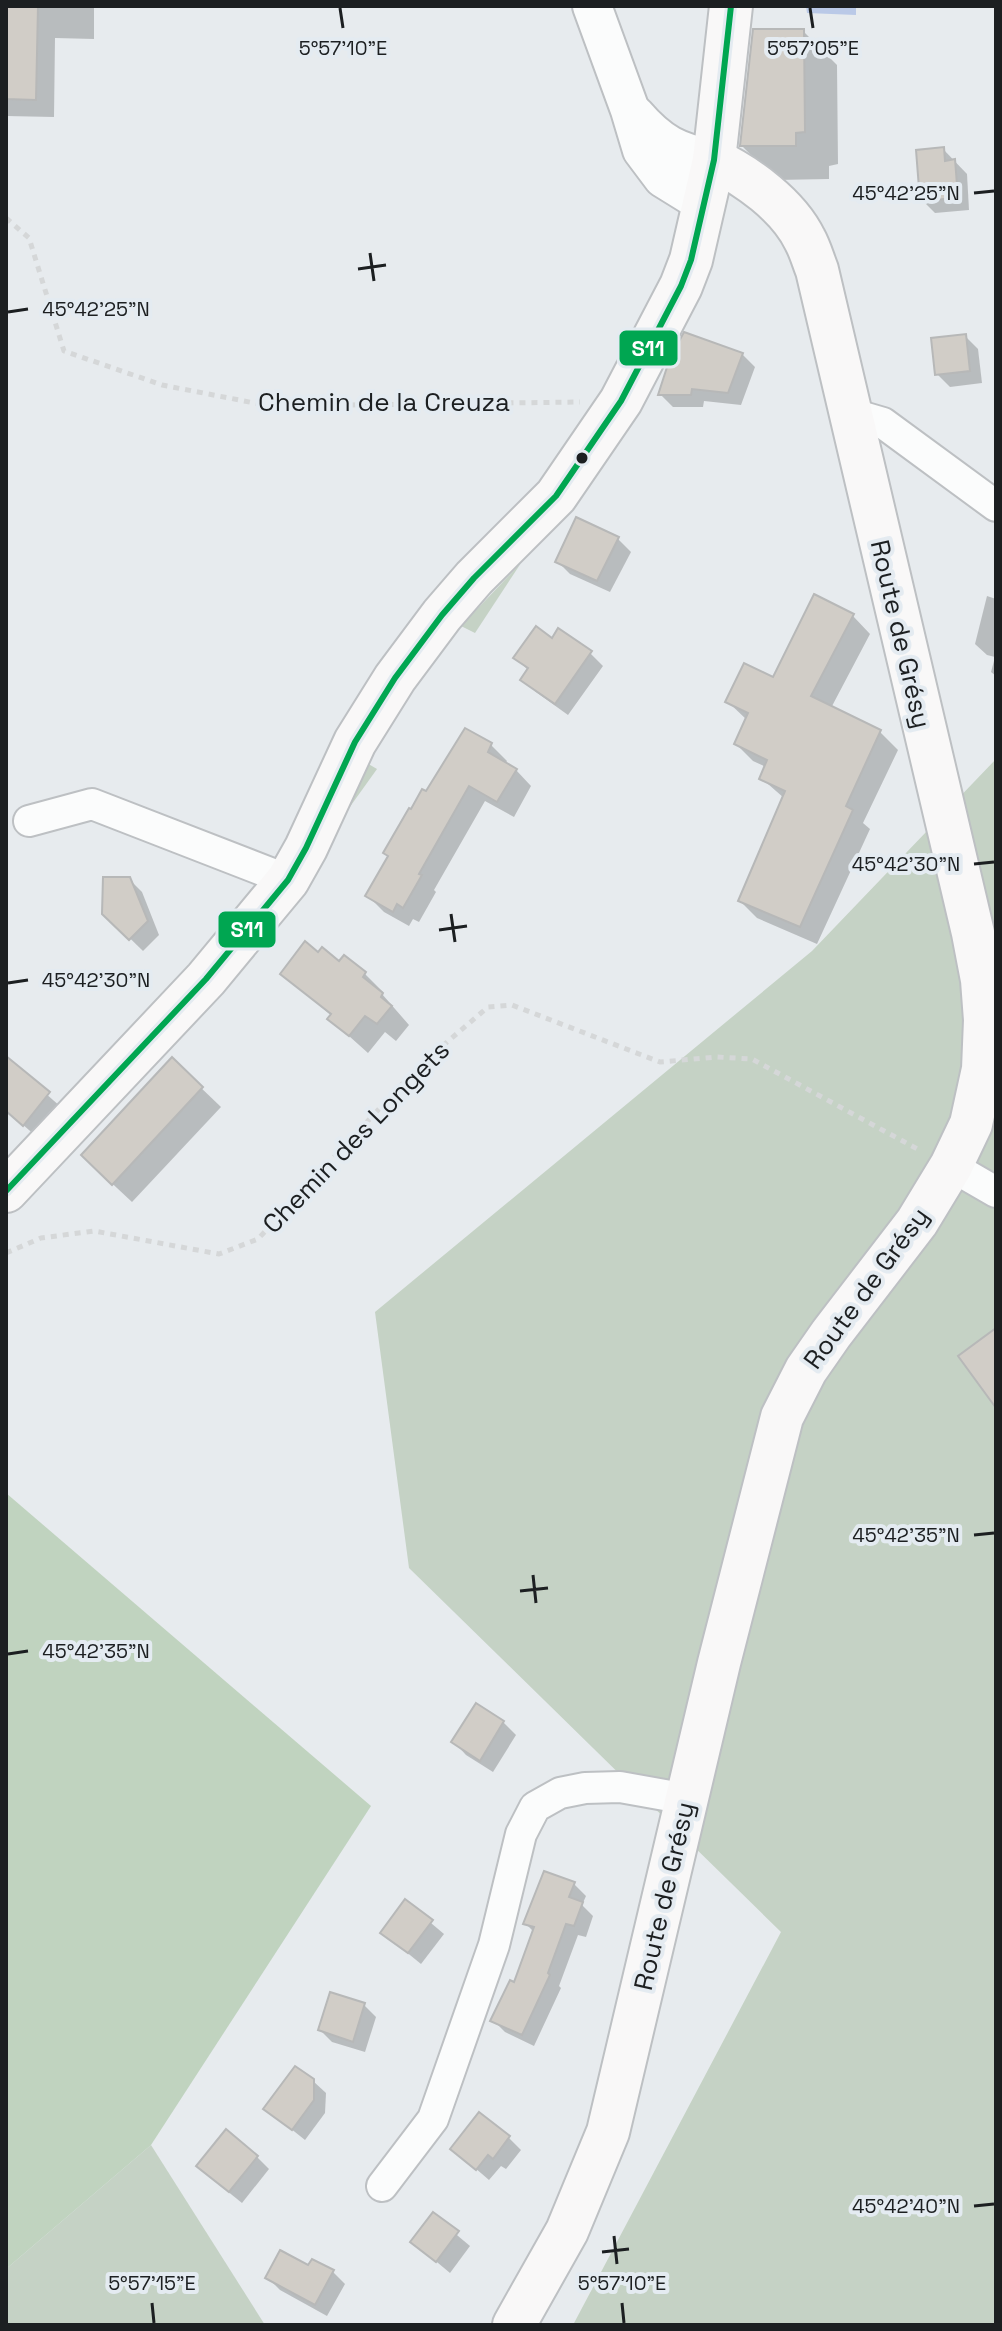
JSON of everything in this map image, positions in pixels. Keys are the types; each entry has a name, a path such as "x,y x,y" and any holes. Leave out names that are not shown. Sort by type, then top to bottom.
{"main road":[{"path":"6,1191 206,979 288,880 355,742 395,678 474,578 556,496 621,401 681,286 691,260 714,160 731,6"},
{"name":"Route de Grésy","path":"514,2325 567,2231 608,2132 782,1417 806,1370 917,1222 951,1166 971,1124 983,1069 985,1020 982,980 973,933 817,270 804,237 778,204 714,160"},
{"path":"705,204 759,215 804,237"}],"street":[{"path":"592,6 642,150 663,178 705,204"},
{"path":"630,110 655,138 689,155 714,160"},
{"path":"849,413 883,423 996,506"},
{"path":"29,821 92,804 288,880"},
{"path":"951,1166 996,1192"},
{"path":"382,2186 433,2119 494,1945 521,1834 535,1807 560,1793 585,1788 620,1787 687,1799"}],"path":[{"name":"Chemin de la Creuza","path":"6,218 29,238 64,351 162,385 270,406 621,401"},
{"name":"Chemin des Longets","path":"6,1253 41,1238 94,1231 219,1254 258,1239 419,1066 488,1007 512,1005 660,1062 717,1057 752,1059 951,1166"}],"green space":[{"path":"521,563 475,633 461,626"},
{"path":"996,759 996,2325 573,2325 781,1932 409,1568 375,1312 812,951"},
{"path":"365,762 377,769 334,829"},
{"path":"6,1493 371,1806 151,2145 6,2269"},
{"path":"151,2145 265,2325 6,2325 6,2269"}],"water":[{"path":"806,6 856,6 856,15 807,13"}],"building":[{"path":"6,6 38,6 36,100 6,99"},
{"path":"753,29 804,29 805,132 796,133 796,146 740,146"},
{"path":"944,147 945,161 955,159 958,198 920,201 916,150"},
{"path":"684,332 743,353 728,393 692,389 691,395 658,395 670,358"},
{"path":"966,334 970,371 935,375 931,338"},
{"path":"576,517 619,537 597,581 555,562"},
{"path":"814,594 854,614 811,696 881,730 846,806 853,810 800,927 738,901 785,791 759,779 767,760 734,744 748,713 725,702 744,663 773,677"},
{"path":"536,626 552,638 558,628 592,651 555,704 520,680 528,668 513,658"},
{"path":"465,728 492,743 488,752 517,769 497,802 469,786 403,908 397,904 393,912 365,896 388,856 383,853 409,808 422,789 426,791"},
{"path":"103,877 130,877 148,921 129,940 102,914"},
{"path":"305,941 318,952 322,947 339,961 344,955 366,972 363,977 383,993 381,997 392,1006 377,1024 365,1016 349,1036 327,1019 331,1014 280,974"},
{"path":"6,1056 50,1092 23,1126 6,1111"},
{"path":"172,1057 203,1087 112,1185 81,1155"},
{"path":"996,1328 996,1408 958,1356"},
{"path":"476,1703 504,1721 480,1761 451,1742"},
{"path":"544,1871 575,1882 569,1897 583,1902 574,1926 566,1924 548,1973 550,1975 522,2035 490,2021 510,1980 514,1982 534,1927 523,1924"},
{"path":"405,1899 433,1920 408,1953 380,1933"},
{"path":"330,1992 365,2003 353,2042 318,2030"},
{"path":"295,2066 314,2079 314,2100 292,2130 263,2109"},
{"path":"479,2112 510,2136 493,2159 488,2155 476,2170 450,2149"},
{"path":"226,2129 258,2156 229,2192 196,2166"},
{"path":"433,2212 459,2231 436,2262 410,2242"},
{"path":"280,2250 308,2265 312,2259 334,2270 315,2305 265,2278"}],"transit line":[{"name":"S11","path":"6,1191 206,979 288,880 355,742 395,678 474,578 556,496 621,401 681,286 691,260 714,160 731,6"}]}
